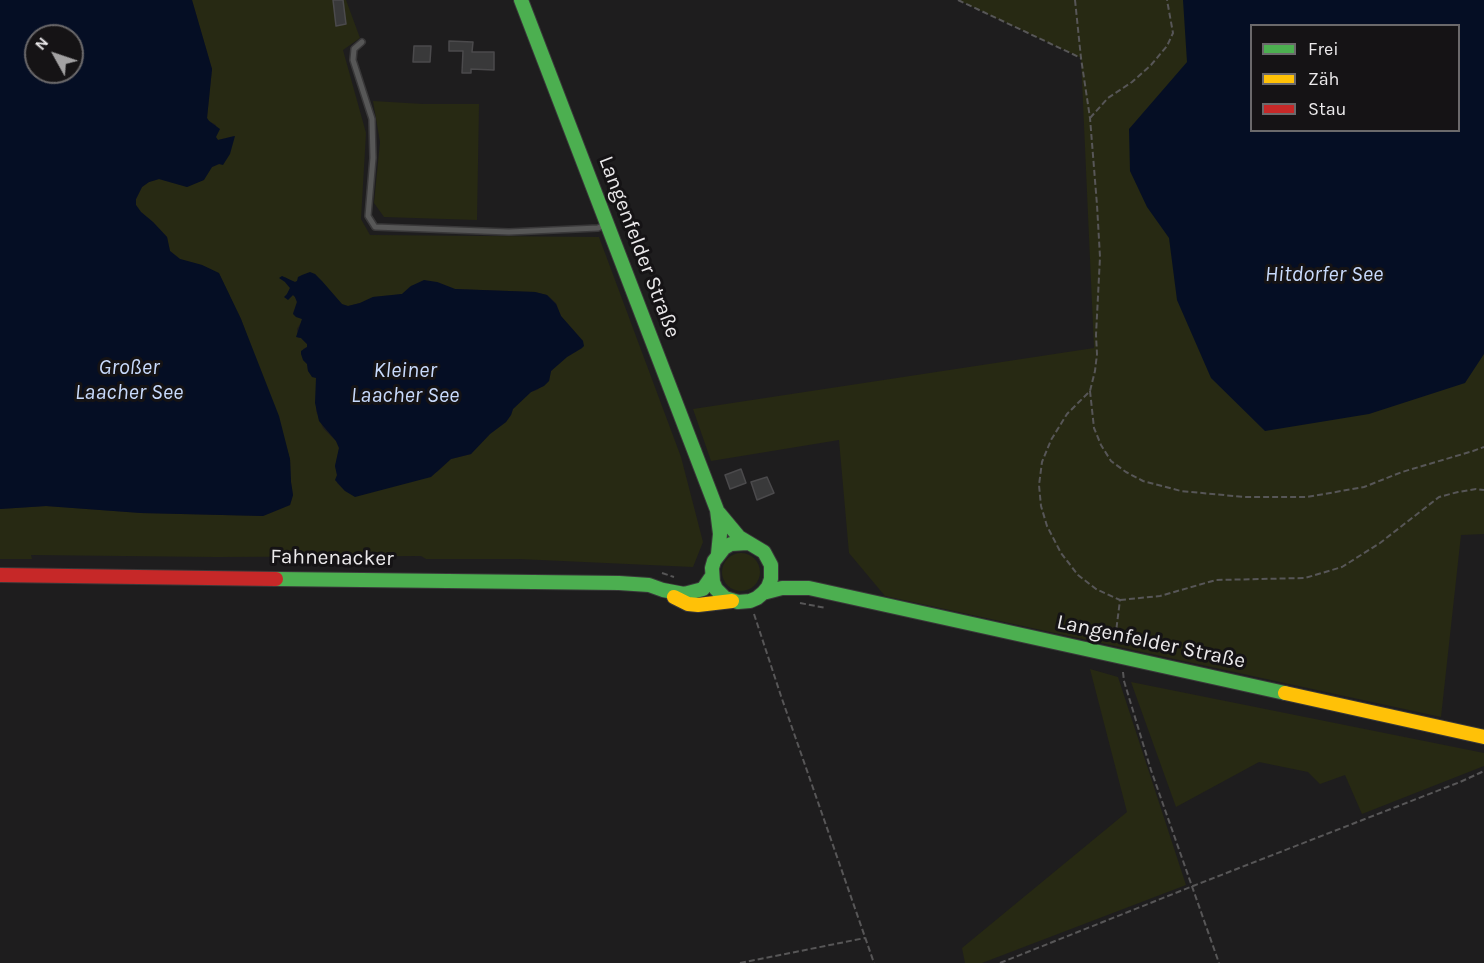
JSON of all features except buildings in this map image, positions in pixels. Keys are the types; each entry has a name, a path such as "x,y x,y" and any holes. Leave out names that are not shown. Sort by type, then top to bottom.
{"street":[{"name":"Langenfelder Straße","path":"521,0 603,226 717,510 720,534 712,576"},
{"name":"Langenfelder Straße","path":"717,510 732,530 747,543 764,552 771,565 785,577 809,588 1484,737"},
{"path":"718,554 730,544 747,543"},
{"path":"763,593 771,579 771,565"},
{"name":"Fahnenacker","path":"0,575 619,583 649,585 684,594 698,591 707,585 712,576"},
{"path":"712,576 720,594 732,601 744,603 750,601"},
{"name":"Langenfelder Straße","path":"750,601 763,593 782,588 809,588"},
{"name":"Fahnenacker","path":"663,590 688,604 706,605 732,601"}],"lane":[{"name":"Langenfelder Straße","path":"362,42 354,50 353,60 372,119 373,158 368,216 375,227 509,232 603,226"}],"path":[{"path":"958,0 1081,58"},
{"path":"1075,0 1090,118 1100,257 1097,354 1090,391 1094,428 1101,445 1112,461 1143,481 1181,490 1244,497 1307,496 1364,487 1402,472 1484,447"},
{"path":"1090,118 1108,98 1132,82 1151,65 1167,46 1173,33 1167,0"},
{"path":"1090,391 1067,414 1051,440 1042,462 1039,485 1041,506 1047,526 1061,553 1078,575 1096,589 1120,600 1160,596 1216,580 1305,578 1342,567 1380,543 1439,497 1476,489 1484,490"},
{"path":"1120,600 1119,656 1124,681 1152,770 1219,963"},
{"path":"750,601 874,963"},
{"path":"1000,963 1449,787 1484,771"},
{"path":"740,963 865,938"}],"green space":[{"path":"192,0 346,0 360,38 343,50 366,133 361,219 370,235 599,237 681,457 703,542 693,567 519,559 426,559 421,556 31,555 32,559 0,559 0,509 46,506 141,513 263,516 290,505 293,495 290,459 241,319 219,274 202,265 180,259 170,251 167,237 136,205 136,199 142,187 149,182 159,179 187,187 203,180 212,167 219,164 234,136 218,140 216,125 207,118 212,69","holes":["315,274 342,305 360,303 373,297 402,294 411,286 437,282 455,289 535,292 547,295 556,303 561,316 583,341 582,348 551,371 549,381 531,392 513,409 506,422 490,434 471,454 451,459 437,472 345,491 337,483 335,466 339,448 336,441 323,428 316,411 316,377 308,371 307,364 303,360 303,349 307,347 307,344 298,338 297,329 302,319 293,313 297,302 293,295 290,297 287,294 290,288 285,282 285,277 295,282"]},
{"path":"958,0 1484,0 1484,534 1461,535 1441,717 885,596 849,553 839,440 711,461 693,409 1094,348 1081,58"},
{"path":"373,101 479,104 477,220 384,217 374,203 380,142"},
{"path":"741,553 755,558 760,572 755,586 741,591 727,586 722,572 727,558"},
{"path":"1090,669 1118,677 1186,885 982,963 965,963 962,948 1127,812"},
{"path":"1131,682 1484,753 1484,766 1362,814 1345,775 1320,784 1308,772 1259,762 1176,807"}],"water":[{"name":"Großer Laacher See","path":"0,0 192,0 212,69 207,118 220,129 216,137 218,140 235,136 230,154 223,165 212,167 204,180 187,187 159,179 149,182 142,187 136,199 136,205 167,237 170,251 180,259 219,273 241,319 279,416 290,459 293,495 290,505 263,516 141,513 46,506 0,509"},
{"name":"Hitdorfer See","path":"1183,0 1484,0 1484,354 1465,383 1369,414 1265,431 1211,378 1177,300 1169,238 1147,207 1130,171 1129,129 1187,62"},
{"name":"Kleiner Laacher See","path":"310,272 322,281 342,304 348,306 373,297 402,294 411,286 424,280 455,289 535,292 547,295 556,304 561,316 583,341 584,346 551,371 549,381 531,392 513,409 506,422 490,434 471,454 451,459 431,477 355,497 345,491 335,480 339,448 319,421 315,403 316,378 312,377 308,371 301,354 307,344 301,338 296,337 302,319 293,314 297,302 293,295 288,300 284,297 290,288 279,278 282,276 295,282 298,277"}],"traffic: fast":[{"path":"521,0 717,510 720,534 718,554"},
{"path":"719,513 739,537 764,552 771,565 771,579 763,593 750,601 738,602 725,598 716,589 712,568 714,561 724,548 731,544 747,543"},
{"path":"276,579 619,583 649,585 684,594 703,589 712,576"},
{"path":"763,593 782,588 809,588 1285,693"}],"traffic: slow":[{"path":"674,597 688,604 698,605 732,601"},
{"path":"1285,693 1484,737"}],"traffic: jam":[{"path":"0,575 276,579"}]}
